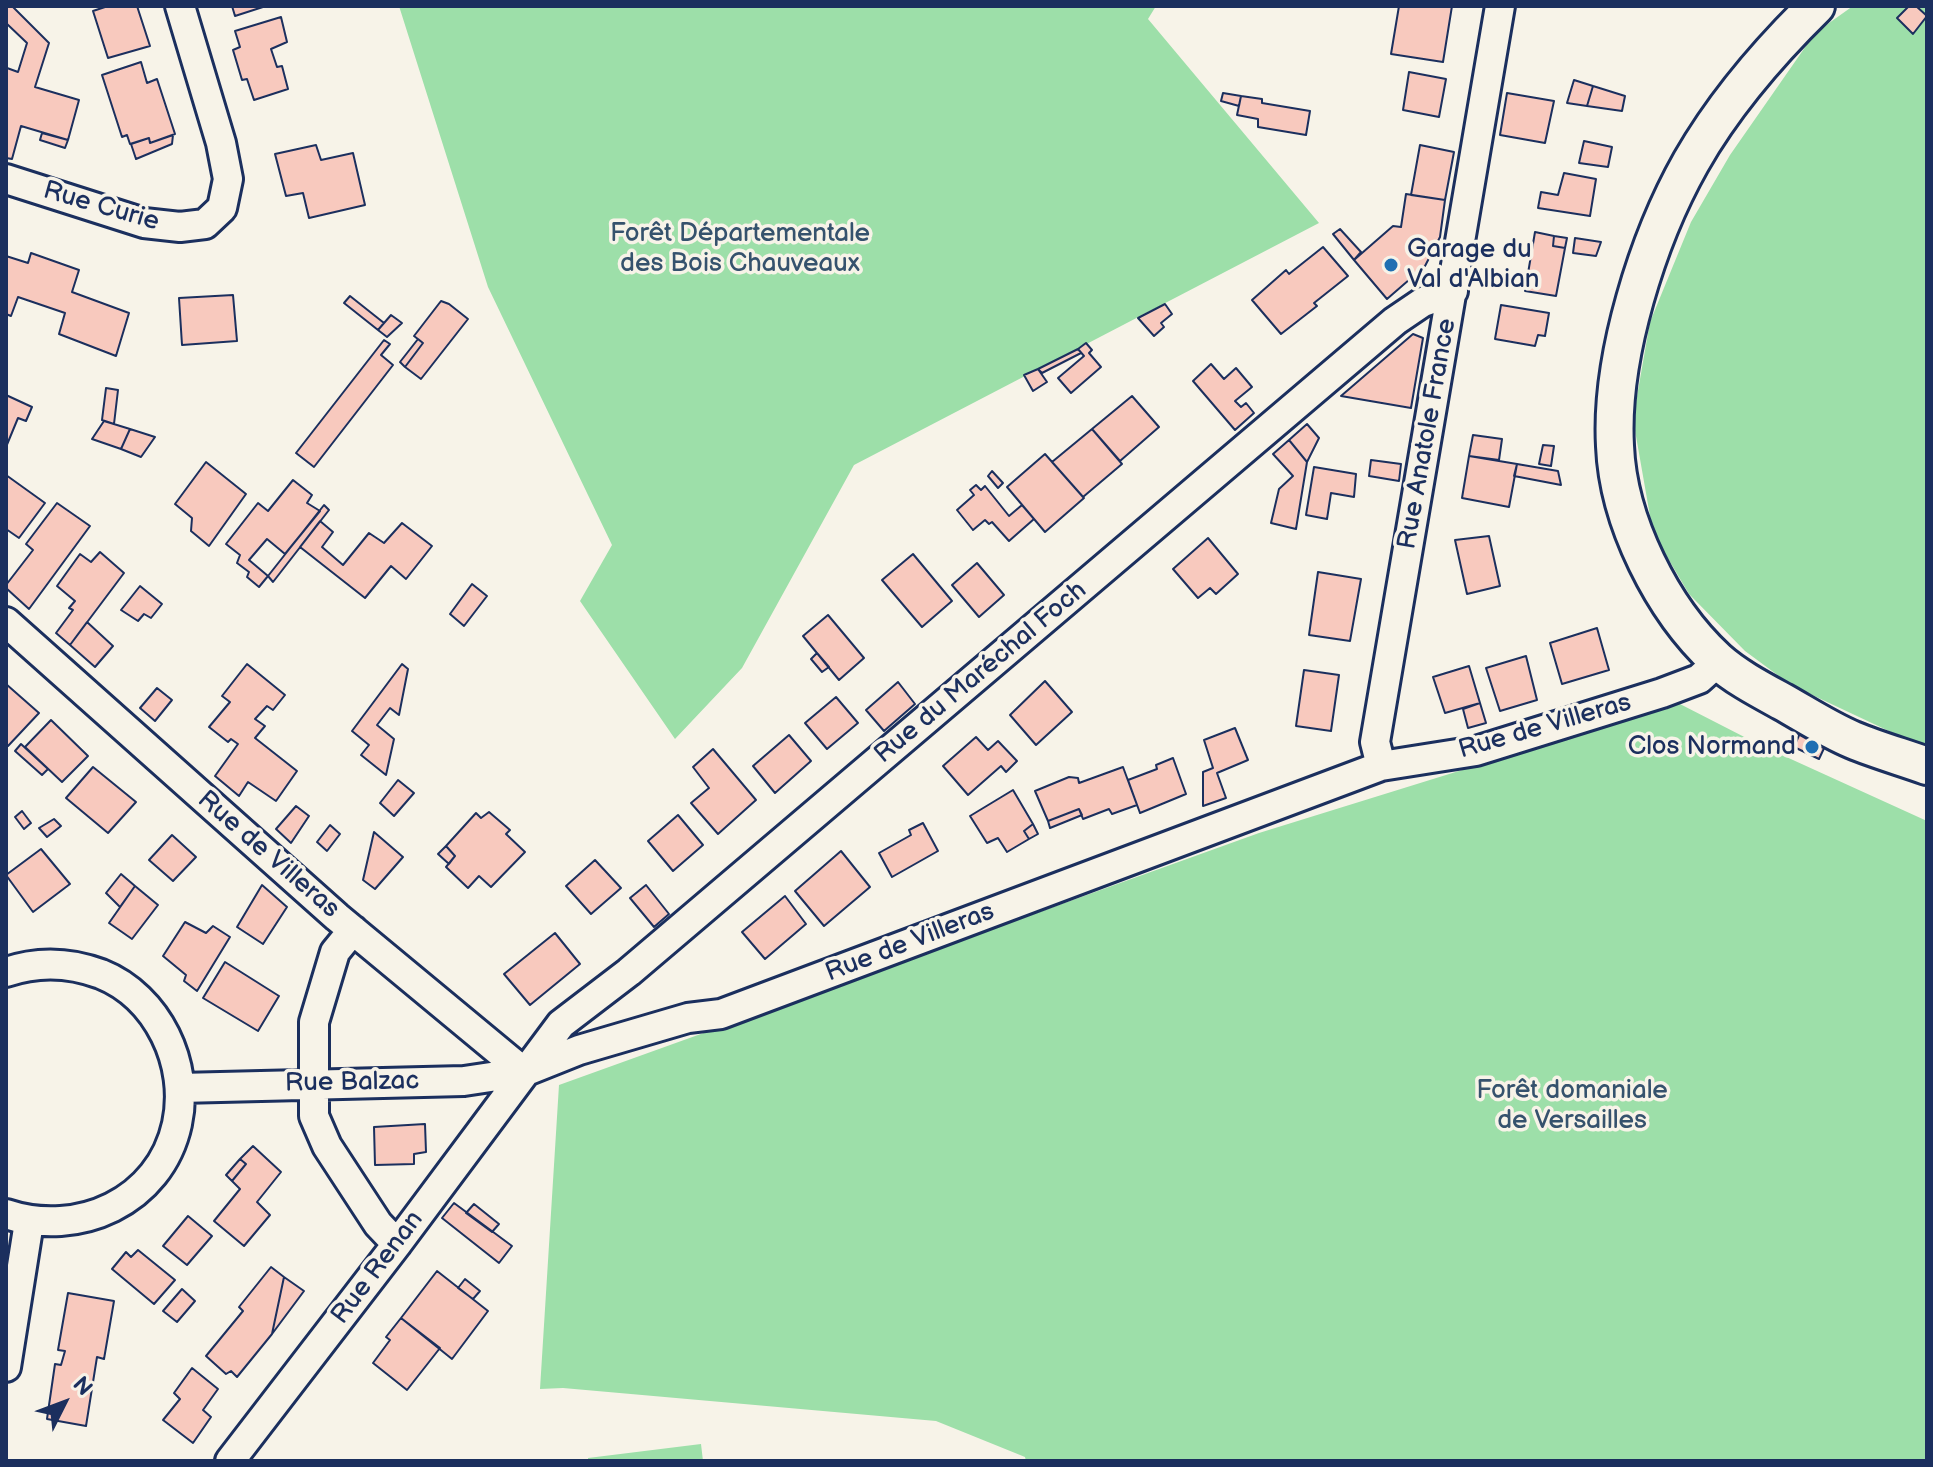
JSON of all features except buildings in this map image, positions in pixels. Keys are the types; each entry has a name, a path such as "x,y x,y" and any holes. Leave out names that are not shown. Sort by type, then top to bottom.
{"street":[{"name":"Rue Curie","path":"6,179 144,223 180,227 205,224 222,208 228,179 221,143 180,6"},
{"name":"Rue Anatole France","path":"1381,766 1375,742 1500,6"},
{"path":"1816,6 1785,36 1736,96 1691,162 1654,240 1630,320 1617,397 1615,446 1623,500 1649,569 1687,628 1719,661 1761,690 1850,739 1927,766"},
{"name":"Rue du Maréchal Foch","path":"524,1072 561,1024 629,972 1395,321 1423,302 1453,291"},
{"name":"Rue de Villeras","path":"6,622 353,930 524,1072 579,1050 688,1018 721,1014 1381,766 1476,751 1662,693 1699,679 1719,661"},
{"path":"353,930 335,952 314,1022 314,1116 327,1146 378,1224 397,1244"},
{"path":"6,972 23,966 54,963 85,968 114,980 139,998 159,1022 173,1051 180,1088 177,1124 165,1155 147,1181 122,1202 93,1217 61,1223 18,1218 6,1367"},
{"path":"561,1024 579,1050"},
{"name":"Rue Balzac","path":"180,1088 464,1081 524,1072"},
{"name":"Rue Renan","path":"230,1461 524,1072"}],"green space":[{"name":"Forêt Départementale des Bois Chauveaux","path":"399,6 1156,6 1148,19 1319,223 854,465 742,668 675,739 580,601 612,545 488,287"},
{"path":"1853,6 1927,6 1927,749 1791,685 1745,651 1689,594 1653,533 1633,419 1650,322 1691,222 1730,155 1815,33"},
{"name":"Forêt domaniale de Versailles","path":"1678,703 1760,745 1927,821 1927,1461 1026,1461 1025,1457 936,1421 563,1388 540,1389 559,1085 1259,833"},
{"path":"701,1444 703,1461 588,1461 588,1458"}],"place":[{"name":"Garage du Val d'Albian","path":"1391,265"},
{"name":"Clos Normand","path":"1812,747"}]}
